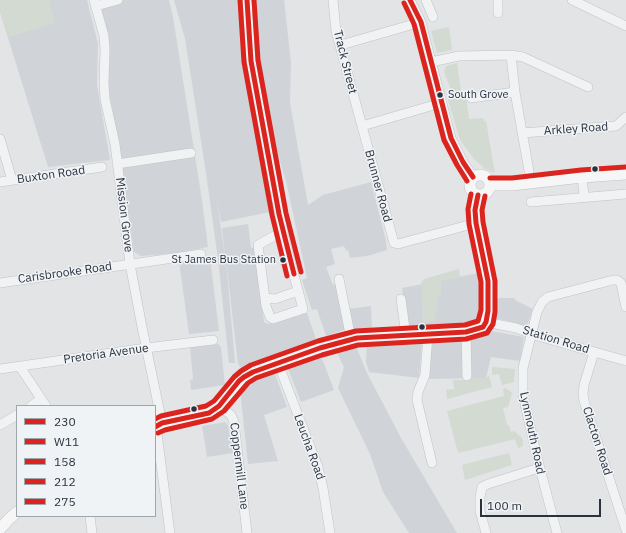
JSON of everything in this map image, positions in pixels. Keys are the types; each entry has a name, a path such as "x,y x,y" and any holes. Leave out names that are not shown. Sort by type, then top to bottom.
{"main road":[{"path":"490,186 626,174"},
{"path":"480,175 488,178 490,186 487,193 478,196 473,193 470,189 470,182 474,177 480,175"},
{"path":"158,426 204,415 213,411 244,377 253,372 320,348 351,339 364,337 466,332 483,327 486,322 488,282 476,223 475,210 478,196"},
{"path":"0,529 16,513"}],"street":[{"name":"Mission Grove","path":"118,0 95,3 104,36 105,99 114,138 130,264 146,348 155,405"},
{"path":"247,0 251,61 279,214 303,309 273,319 270,317 265,298 258,245 283,231"},
{"name":"Track Street","path":"333,0 336,27 361,125"},
{"path":"410,0 431,62 449,133 462,162 474,177"},
{"path":"426,0 433,17"},
{"path":"498,0 498,13"},
{"path":"572,0 626,26"},
{"path":"341,45 418,22"},
{"path":"431,62 459,56 511,55 532,60 588,87"},
{"path":"511,55 529,172"},
{"path":"471,98 516,92"},
{"path":"361,125 441,103"},
{"name":"Arkley Road","path":"522,133 616,126 626,117"},
{"name":"Brunner Road","path":"361,125 394,244 476,223"},
{"path":"0,139 12,180"},
{"path":"117,164 191,154"},
{"name":"Buxton Road","path":"0,182 102,167"},
{"path":"582,177 584,196"},
{"path":"531,202 577,199 584,196 626,194"},
{"name":"Carisbrooke Road","path":"0,283 201,254"},
{"path":"338,280 351,339"},
{"name":"Lynmouth Road","path":"557,533 539,468 523,396 523,368 537,312 542,302 548,297 613,280 617,280 620,283 626,307"},
{"path":"265,298 299,294"},
{"path":"401,299 406,336"},
{"name":"Station Road","path":"486,322 516,328 626,361"},
{"path":"466,332 467,376"},
{"path":"428,335 425,375 418,392 417,400 432,463"},
{"name":"Pretoria Avenue","path":"0,369 213,340"},
{"name":"Clacton Road","path":"594,352 584,384 583,394 626,530"},
{"name":"Leucha Road","path":"278,363 318,467 330,533"},
{"path":"20,367 44,403"},
{"name":"Coppermill Lane","path":"219,406 228,412 233,418 234,422 248,533"},
{"name":"Mission Grove","path":"156,413 170,533"},
{"path":"0,425 16,416"},
{"path":"486,533 480,511 480,497 482,488 488,484 539,468"},
{"path":"90,517 92,533"}],"shaded area":[{"path":"0,0 87,0 98,44 97,85 110,160 48,167 0,12"},
{"path":"0,0 49,0 55,23 8,37 0,12"},
{"path":"99,0 169,0 202,200 208,247 178,253 141,256 134,252 121,155 110,98 108,76 110,44"},
{"path":"174,0 244,0 274,203 270,212 221,222 217,202 225,256 222,228 248,224 251,248 255,247 264,322 268,324 307,313 317,342 242,369 238,364 226,260 235,363 229,363 218,259 206,173 185,39"},
{"path":"251,0 284,0 291,62 290,103 308,205 323,195 371,182 386,241 387,250 367,256 350,258 348,250 346,251 344,246 331,249 335,264 326,267 333,285 336,284 347,329 326,336 317,309 312,310 302,280 307,278 286,181 259,91 251,24"},
{"path":"449,27 452,50 437,53 431,31"},
{"path":"457,63 461,91 465,91 469,119 483,118 484,121 486,121 495,173 484,168 474,159 460,140 448,100 450,96 453,95 444,72 446,66"},
{"path":"210,257 219,331 189,334 179,261"},
{"path":"459,269 460,277 441,281 441,296 437,296 438,311 435,311 435,322 423,322 421,283 424,279"},
{"path":"479,273 481,303 479,321 476,324 407,327 402,288"},
{"path":"495,298 515,298 515,300 533,309 527,326 496,318 494,315"},
{"path":"371,306 372,329 352,330 347,309"},
{"path":"491,331 524,337 520,361 491,357 486,378 427,379 431,342 443,342"},
{"path":"367,341 422,342 419,378 369,372 366,362"},
{"path":"218,344 221,347 225,385 191,390 190,380 193,379 190,347"},
{"path":"355,344 367,373 401,438 457,533 409,533 383,492 370,454 338,388 344,367 335,349"},
{"path":"320,353 334,390 301,402 287,366"},
{"path":"492,367 515,369 514,382 502,385 499,374 492,375"},
{"path":"271,372 275,374 287,407 264,415 278,461 248,464 240,390 243,383"},
{"path":"489,376 492,387 447,399 446,390 454,389 453,380 470,380 470,378 486,378"},
{"path":"506,388 512,393 508,407 503,408 507,425 509,425 511,432 514,431 522,438 523,446 518,448 515,439 458,453 447,411 504,396 503,389"},
{"path":"225,422 228,425 233,453 207,457 202,426"},
{"path":"509,453 512,465 465,480 462,465"}],"transit line":[{"name":"275","path":"240,0 244,62 272,215 287,276"},
{"name":"212","path":"247,0 251,61 279,214 294,274"},
{"path":"254,0 258,60 286,213 301,272"},
{"name":"230","path":"410,0 421,22 451,138 463,162 473,177"},
{"name":"W11","path":"404,3 414,24 444,140 467,181"},
{"name":"158","path":"490,178 512,178 581,170 626,167"},
{"name":"158","path":"156,418 161,416 206,406 214,401 234,377 251,365 318,341 356,331 465,325 478,321 481,310 481,282 469,224 468,209 471,194"},
{"name":"230","path":"156,426 162,423 209,413 219,406 244,377 253,372 320,348 357,338 466,332 483,327 486,322 488,311 488,281 476,223 475,210 478,195"},
{"name":"W11","path":"158,433 212,419 224,411 248,383 256,378 322,355 358,345 466,339 487,333 493,324 495,312 495,281 483,222 482,210 485,196"}],"place":[{"name":"South Grove","path":"440,95"},
{"name":"St James Bus Station","path":"283,260"}]}
